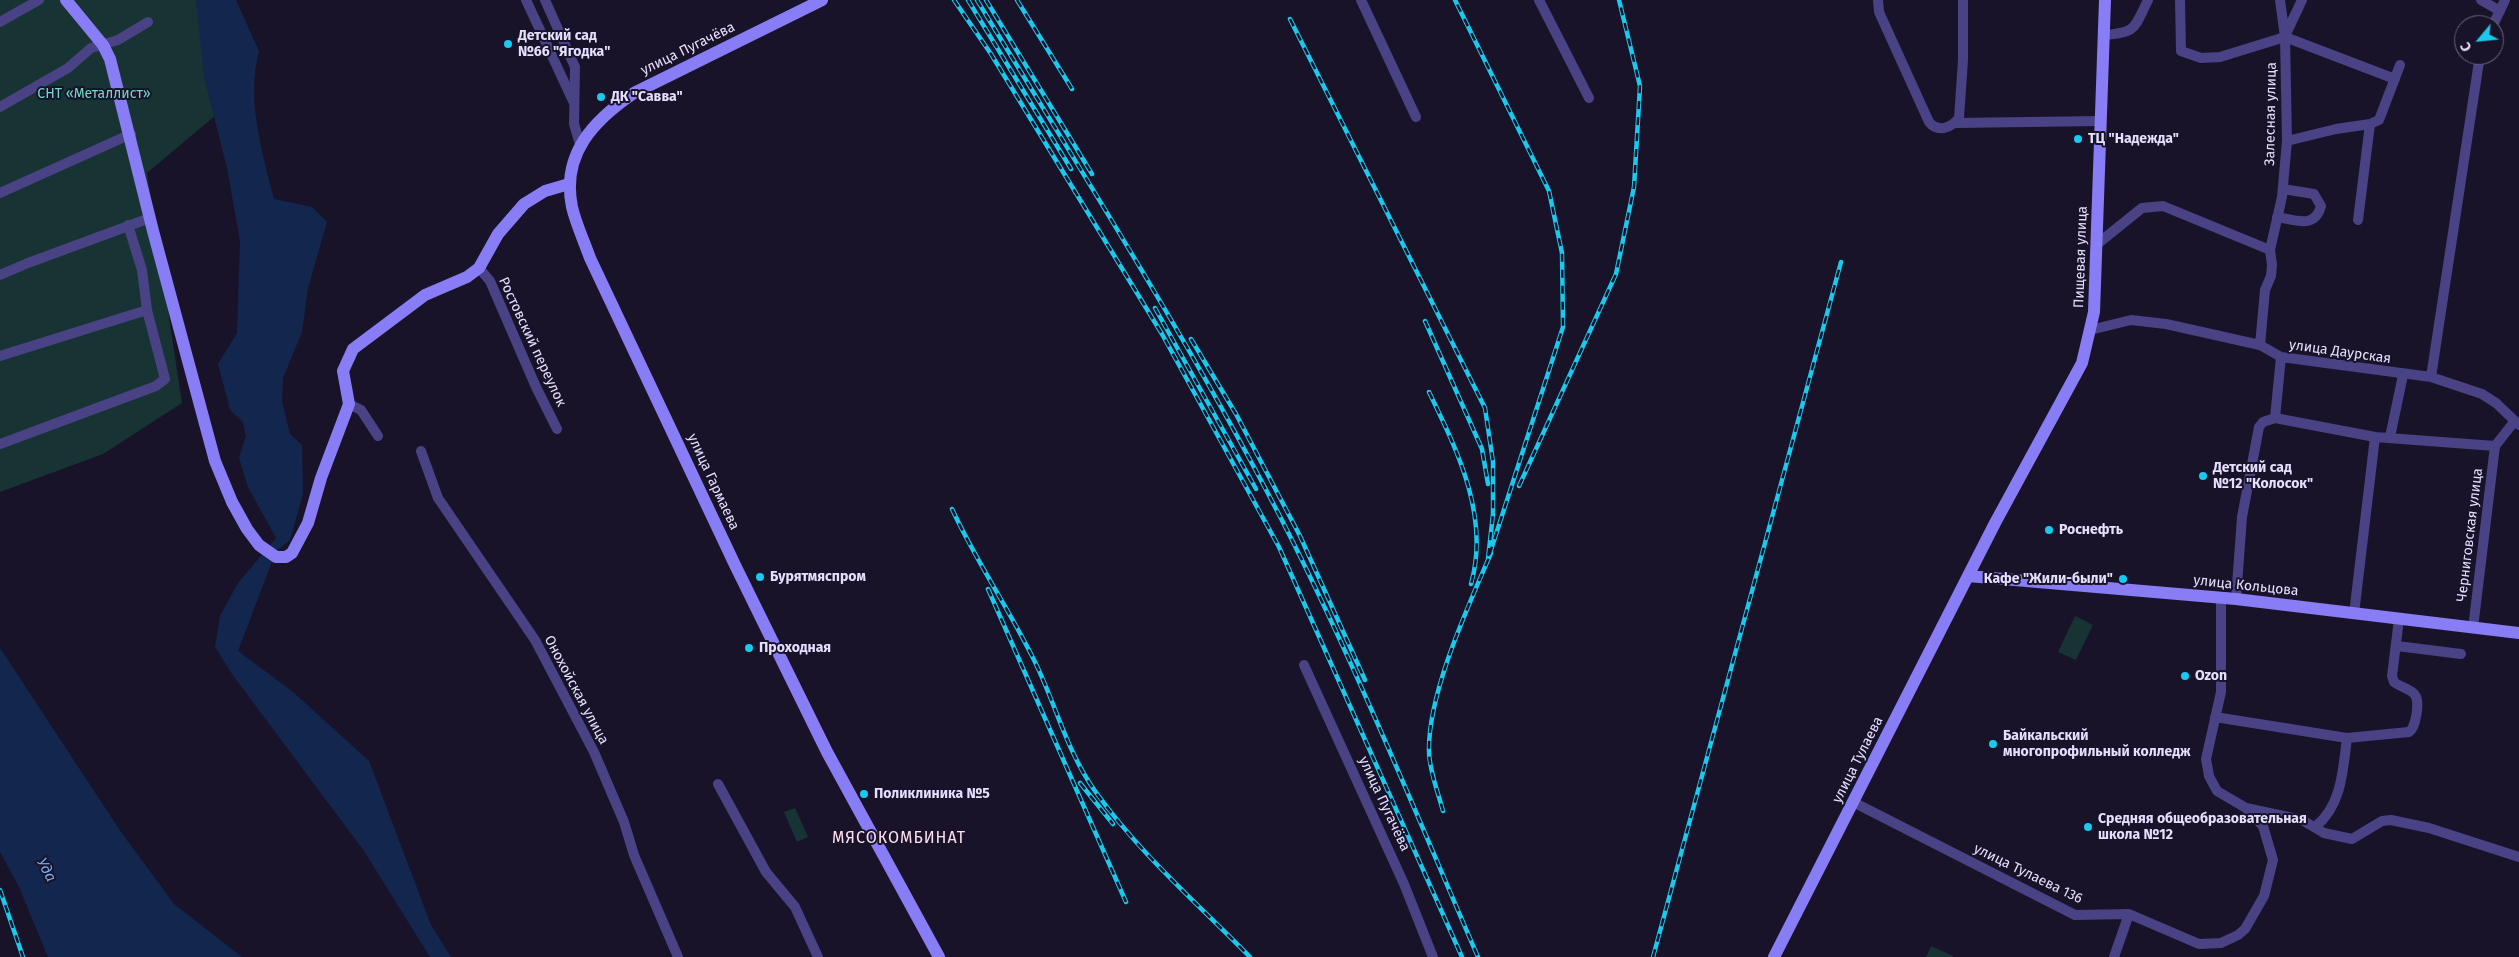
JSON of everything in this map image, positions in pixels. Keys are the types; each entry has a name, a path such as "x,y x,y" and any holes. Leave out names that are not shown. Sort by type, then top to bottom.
{"street":[{"path":"0,22 39,0"},
{"path":"66,0 103,46 110,59 215,461 232,502 259,545 276,557 286,557 292,553 308,523 321,478 350,404 343,371 353,349 424,295 467,277 479,268 498,234 524,204 545,191 569,184"},
{"path":"526,0 574,105"},
{"path":"545,0 575,66 574,124 580,144"},
{"name":"улица Пугачёва","path":"580,144 600,118 634,93 822,0"},
{"path":"1361,0 1416,117"},
{"path":"1538,0 1589,98"},
{"path":"1878,0 1879,12 1929,122 1933,127 1943,129 1949,128 1959,118 1964,60 1963,0"},
{"name":"Пищевая улица","path":"1968,576 2082,364 2094,312 2105,0"},
{"path":"2104,35 2125,34 2135,26 2148,0"},
{"path":"2180,0 2180,51 2201,58 2220,57 2285,37 2395,79"},
{"name":"Залесная улица","path":"2260,345 2265,290 2271,276 2270,250 2282,189 2287,141 2285,37 2280,0"},
{"path":"2285,37 2302,0"},
{"path":"2481,0 2500,11"},
{"path":"2498,15 2505,0"},
{"path":"0,107 68,68 90,48 103,46 118,40 148,22"},
{"path":"2287,141 2336,129 2370,124 2379,120 2400,65"},
{"path":"2431,377 2478,65"},
{"path":"1955,123 2100,121"},
{"path":"2358,220 2370,124"},
{"path":"0,193 131,134"},
{"name":"улица Гармаева","path":"580,144 572,166 569,184 572,207 590,258 735,565 827,752 939,957"},
{"path":"2277,217 2304,221 2314,220 2318,216 2321,206 2314,194 2282,189"},
{"path":"2096,245 2142,208 2164,206 2270,250"},
{"path":"0,276 150,218"},
{"path":"0,444 161,383 165,378 147,310 142,270 128,225"},
{"name":"Ростовский переулок","path":"479,268 490,281 536,387 557,429"},
{"path":"0,356 147,310"},
{"name":"улица Даурская","path":"2090,330 2131,320 2166,324 2260,345 2281,357 2403,375 2431,377 2482,394 2496,403 2517,424"},
{"path":"2275,418 2281,357"},
{"path":"2390,437 2403,375"},
{"path":"350,404 361,410 378,436"},
{"path":"2236,599 2242,517 2259,428 2263,422 2275,418 2375,437 2495,446 2517,424"},
{"path":"2354,614 2375,437"},
{"name":"Черниговская улица","path":"2473,628 2495,446"},
{"name":"Онохойская улица","path":"421,451 438,498 535,640 590,743 624,822 634,855 678,957"},
{"name":"улица Кольцова","path":"1968,576 2221,597 2519,633"},
{"name":"улица Тулаева","path":"1774,957 1968,576"},
{"path":"2221,597 2221,692 2206,759 2209,776 2217,791 2246,808 2302,820 2316,826 2324,833 2352,839 2382,822 2391,820 2429,828 2519,857"},
{"path":"2215,717 2347,738 2409,732 2414,729 2417,697 2414,693 2394,682 2392,676 2399,619"},
{"path":"2397,646 2461,654"},
{"name":"улица Пугачёва","path":"1304,665 1404,884 1433,957"},
{"path":"2316,826 2327,817 2336,801 2347,738"},
{"path":"718,784 766,872 795,907 818,957"},
{"name":"улица Тулаева 136","path":"1854,802 2075,915 2129,914 2199,944 2221,943 2238,935 2245,929 2264,896 2273,860 2263,826 2246,808"},
{"path":"2114,957 2129,914"}],"green space":[{"name":"СНТ «Металлист»","path":"0,0 199,0 217,114 147,173 182,403 103,454 0,492"},
{"path":"2075,616 2093,625 2076,660 2058,652"},
{"path":"795,808 808,837 797,842 784,812"},
{"path":"1931,946 1953,956 1953,957 1926,957"}],"water":[{"path":"196,0 236,0 259,51 255,69 255,107 257,125 274,199 312,207 327,222 308,288 302,332 283,378 282,402 290,434 302,445 303,494 290,540 276,551 238,651 293,692 369,761 431,925 451,957 430,957 364,851 232,674 215,647 220,616 238,583 276,538 248,487 239,458 246,436 243,422 230,410 218,364 237,333 240,241 227,168 204,77"},
{"name":"Уда","path":"0,648 121,832 174,904 242,957 48,957 19,887 0,852"}],"railway":[{"path":"954,0 991,54 1162,334 1279,547 1462,957"},
{"path":"968,0 1071,169"},
{"path":"977,0 1180,334 1256,471 1292,540 1341,643 1478,957"},
{"path":"986,0 1092,174"},
{"path":"1017,0 1072,89"},
{"path":"1290,19 1485,408 1493,462 1493,514 1488,559 1563,327 1562,253 1549,191 1455,0"},
{"path":"1519,486 1616,274 1634,187 1640,86 1619,0"},
{"path":"1653,957 1841,262"},
{"path":"1155,308 1256,489"},
{"path":"1425,321 1482,449 1488,484"},
{"path":"1191,339 1236,414 1300,536 1365,680"},
{"path":"1429,392 1460,461 1474,510 1477,534 1476,559 1471,584"},
{"path":"952,509 1035,662 1069,744 1085,776 1112,814 1149,857 1250,957"},
{"path":"1443,811 1429,758 1430,728 1435,703 1451,650 1491,553"},
{"path":"988,589 1126,902"},
{"path":"1080,783 1113,824"},
{"path":"0,890 23,957"}],"place":[{"name":"Детский сад №66 \"Ягодка\"","path":"508,44"},
{"name":"ДК \"Савва\"","path":"601,97"},
{"name":"ТЦ \"Надежда\"","path":"2078,139"},
{"name":"Детский сад №12 \"Колосок\"","path":"2203,476"},
{"name":"Роснефть","path":"2049,530"},
{"name":"Бурятмяспром","path":"760,577"},
{"name":"Кафе \"Жили-были\"","path":"2123,579"},
{"name":"Проходная","path":"749,648"},
{"name":"Ozon","path":"2185,676"},
{"name":"Байкальский многопрофильный колледж","path":"1993,744"},
{"name":"Поликлиника №5","path":"864,794"},
{"name":"Средняя общеобразовательная школа №12","path":"2088,827"}],"district":[{"name":"МЯСОКОМБИНАТ","path":"899,839"}]}
